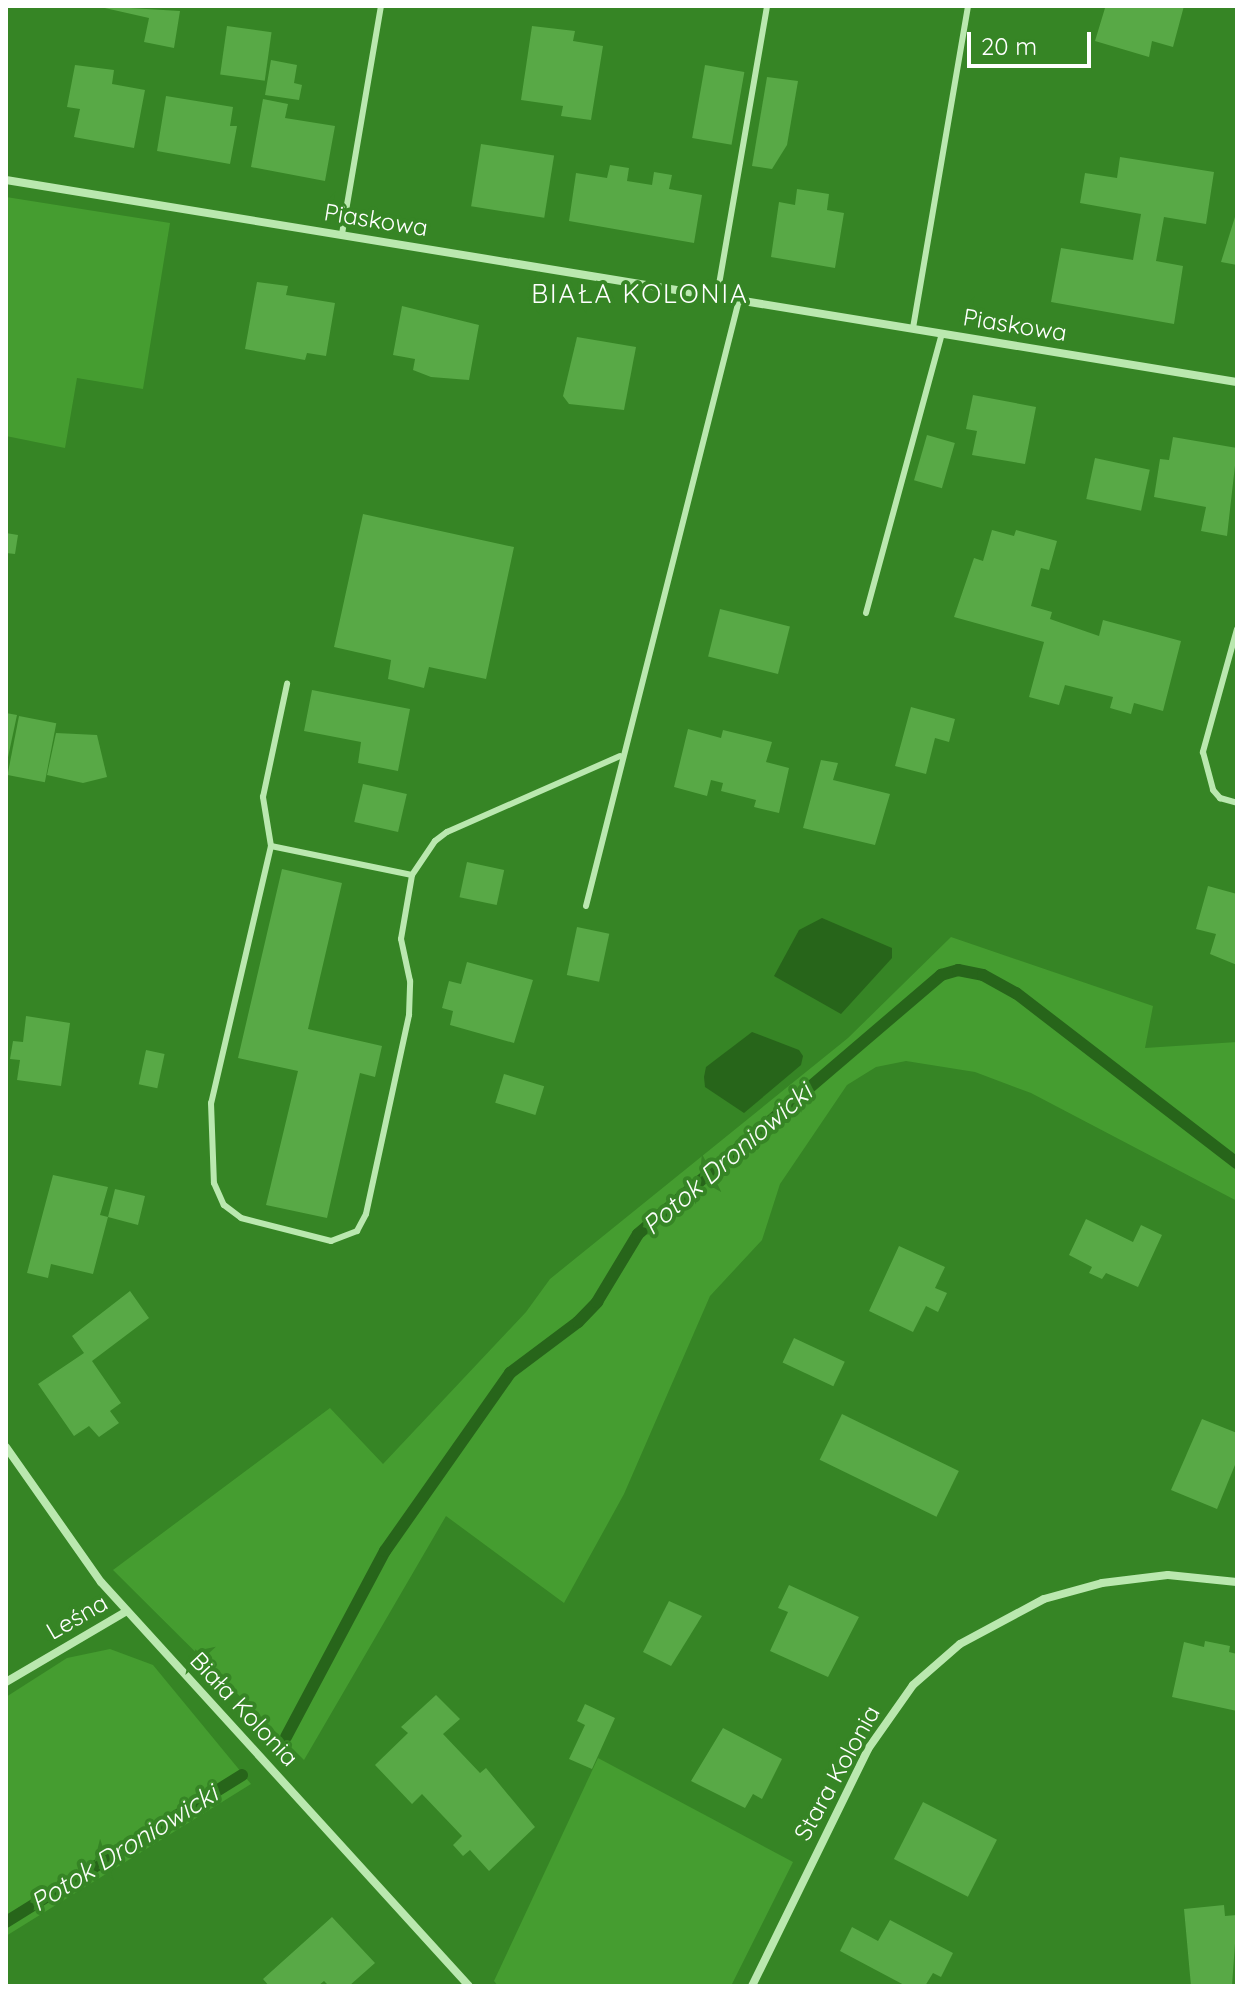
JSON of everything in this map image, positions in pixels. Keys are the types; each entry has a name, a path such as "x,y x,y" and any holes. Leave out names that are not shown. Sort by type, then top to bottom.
{"street":[{"name":"Piaskowa","path":"6,180 1237,382"},
{"name":"Biała Kolonia","path":"6,1447 83,1559 127,1611 469,1986"},
{"name":"Stara Kolonia","path":"752,1986 868,1749 913,1685 960,1644 1044,1599 1102,1583 1168,1575 1237,1582"},
{"name":"Leśna","path":"6,1682 127,1611"}],"lane":[{"path":"342,234 381,6"},
{"path":"717,296 767,6"},
{"path":"913,328 968,6"},
{"path":"586,906 620,756 739,300"},
{"path":"866,613 942,333"},
{"path":"1237,629 1203,752 1213,790 1220,798 1237,803"},
{"path":"287,684 263,797 271,846 211,1103 214,1183 224,1205 241,1218 331,1241 357,1231 366,1214 409,1015 410,981 401,939 412,875 435,841 447,832 620,756"},
{"path":"271,846 412,875"}],"shaded area":[{"path":"6,197 170,223 143,389 77,378 65,448 6,436"},
{"path":"822,918 892,948 892,958 841,1014 774,976 799,930"},
{"path":"951,937 1153,1006 1145,1048 1237,1042 1237,1201 1031,1093 975,1072 906,1061 876,1067 847,1085 780,1184 762,1240 710,1296 624,1494 564,1603 446,1516 304,1760 113,1570 330,1408 383,1464 526,1312 550,1279 848,1038"},
{"path":"752,1032 799,1050 803,1056 801,1065 744,1113 705,1087 704,1077 706,1067"},
{"path":"110,1649 153,1665 251,1784 6,1936 6,1697 67,1658"},
{"path":"598,1758 793,1862 731,1986 498,1986 494,1981"}],"building":[{"path":"96,6 180,11 174,48 144,42 149,18"},
{"path":"1184,6 1173,47 1152,41 1149,57 1095,41 1105,8"},
{"path":"227,26 272,32 265,81 220,75"},
{"path":"532,26 575,31 573,41 603,46 591,120 561,116 563,106 521,100"},
{"path":"271,60 297,65 294,83 302,85 299,100 265,95"},
{"path":"75,65 114,70 112,84 145,90 134,148 74,137 80,109 67,107"},
{"path":"705,65 744,72 732,145 692,138"},
{"path":"767,77 798,81 787,145 772,169 752,166"},
{"path":"166,96 233,107 230,126 237,126 230,164 157,151"},
{"path":"263,99 288,104 285,118 335,126 325,181 251,167"},
{"path":"481,144 554,156 544,218 471,206"},
{"path":"1120,157 1214,172 1206,224 1164,217 1156,261 1183,266 1174,324 1051,302 1061,248 1133,260 1141,214 1080,203 1085,173 1117,178"},
{"path":"610,165 629,168 627,181 652,185 654,172 672,175 669,189 702,195 694,243 569,221 576,173 607,178"},
{"path":"797,189 829,194 827,210 844,213 835,268 771,257 779,202 795,205"},
{"path":"1237,217 1237,265 1221,262"},
{"path":"257,282 288,286 286,295 335,303 326,356 307,353 305,360 245,349"},
{"path":"402,306 479,325 469,380 431,377 413,370 415,359 393,355"},
{"path":"577,337 636,347 624,410 569,404 563,396"},
{"path":"973,395 1036,407 1025,464 972,455 977,431 966,429"},
{"path":"927,435 955,443 942,488 914,480"},
{"path":"1173,437 1237,448 1227,536 1201,531 1206,507 1154,497 1160,459 1169,460"},
{"path":"1095,458 1150,470 1141,511 1086,499"},
{"path":"363,514 514,547 486,679 429,667 424,688 388,679 391,660 334,647"},
{"path":"992,530 1014,536 1016,530 1057,541 1049,570 1041,568 1031,606 1052,612 1050,619 1099,636 1103,620 1181,641 1163,711 1134,703 1131,714 1110,708 1113,697 1065,685 1059,705 1029,697 1044,642 954,617 974,558 983,561"},
{"path":"6,533 18,535 15,554 6,553"},
{"path":"720,609 790,626 778,674 708,657"},
{"path":"312,690 410,709 398,771 358,763 361,742 304,731"},
{"path":"911,707 955,719 949,742 935,738 926,774 895,766"},
{"path":"6,713 17,715 7,762 6,761"},
{"path":"19,716 56,723 45,782 8,775"},
{"path":"688,729 721,738 723,730 772,742 766,762 789,768 779,813 754,807 756,800 721,791 723,783 711,780 707,796 674,787"},
{"path":"56,733 97,735 107,777 83,783 47,775"},
{"path":"821,760 838,763 833,780 890,794 875,845 803,828"},
{"path":"363,784 407,794 398,832 354,822"},
{"path":"467,862 504,870 497,905 460,897"},
{"path":"282,869 342,883 308,1029 382,1046 375,1077 360,1073 327,1218 266,1205 298,1071 238,1058"},
{"path":"1208,886 1237,894 1237,965 1210,954 1216,934 1196,929"},
{"path":"577,927 609,934 599,982 567,975"},
{"path":"467,962 533,980 514,1043 450,1025 453,1011 442,1008 449,981 461,984"},
{"path":"26,1016 70,1023 61,1086 17,1080 20,1060 10,1059 13,1041 23,1042"},
{"path":"146,1050 165,1054 157,1088 139,1084"},
{"path":"504,1074 544,1086 535,1115 495,1103"},
{"path":"53,1175 108,1187 100,1215 108,1217 93,1274 51,1264 48,1278 27,1273"},
{"path":"115,1189 145,1196 138,1225 108,1217"},
{"path":"1086,1219 1133,1242 1141,1225 1162,1235 1138,1287 1106,1273 1102,1279 1089,1273 1092,1267 1069,1255"},
{"path":"899,1246 945,1267 935,1288 947,1293 938,1312 926,1306 913,1332 869,1311"},
{"path":"130,1291 149,1318 92,1361 121,1403 110,1411 119,1423 99,1437 89,1426 74,1436 38,1384 84,1353 72,1336"},
{"path":"794,1338 845,1362 833,1386 783,1362"},
{"path":"842,1414 959,1471 936,1517 820,1460"},
{"path":"1202,1419 1237,1433 1237,1460 1217,1509 1171,1490"},
{"path":"789,1585 859,1617 828,1677 770,1651 788,1612 778,1608"},
{"path":"669,1601 702,1616 671,1666 643,1652"},
{"path":"1205,1641 1230,1646 1229,1652 1237,1654 1237,1711 1172,1697 1184,1642 1204,1647"},
{"path":"436,1695 460,1719 443,1734 480,1773 486,1768 535,1827 489,1871 470,1850 463,1856 453,1845 462,1836 422,1794 412,1804 375,1765 408,1733 401,1727"},
{"path":"585,1704 615,1718 592,1769 569,1759 585,1725 577,1721"},
{"path":"723,1728 782,1759 762,1799 753,1794 745,1808 691,1781"},
{"path":"923,1802 997,1840 968,1897 894,1859"},
{"path":"1224,1905 1225,1916 1237,1915 1232,1986 1191,1986 1184,1909"},
{"path":"332,1917 375,1963 349,1986 329,1986 324,1981 318,1986 269,1986 263,1979"},
{"path":"890,1920 953,1953 941,1977 933,1973 925,1986 906,1986 840,1951 852,1927 878,1941"}],"waterway":[{"name":"Potok Droniowicki","path":"286,1737 385,1551 510,1373 578,1322 597,1302 638,1234 941,975 958,970 983,975 1016,993 1237,1163"},
{"name":"Potok Droniowicki","path":"6,1922 242,1775"}],"district":[{"name":"BIAŁA KOLONIA","path":"640,294"}]}
